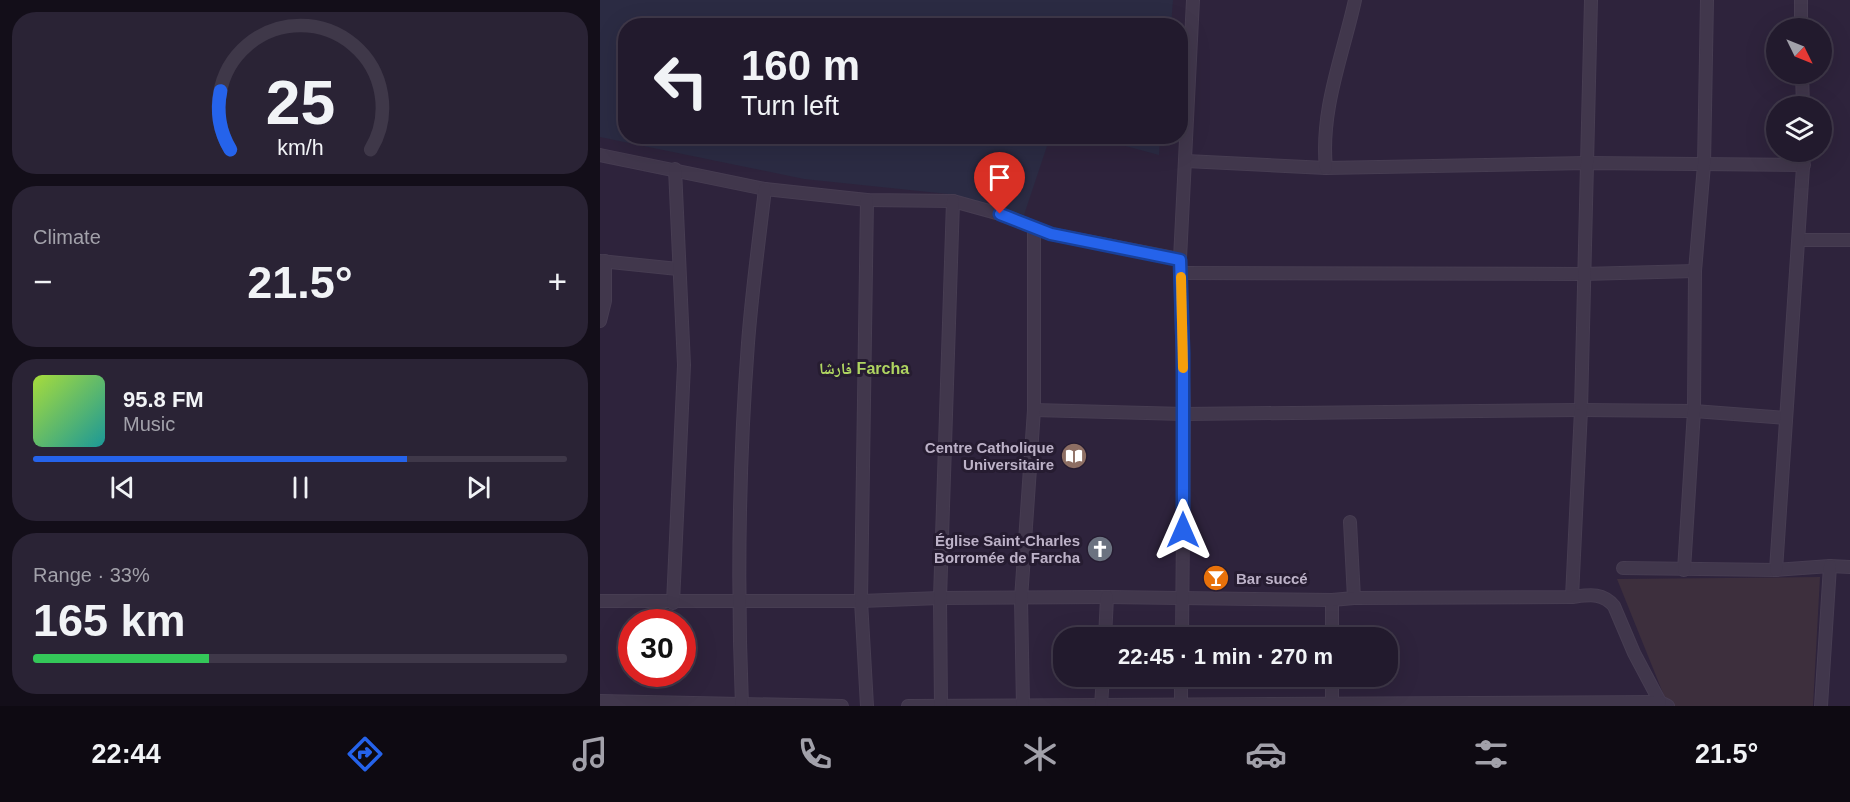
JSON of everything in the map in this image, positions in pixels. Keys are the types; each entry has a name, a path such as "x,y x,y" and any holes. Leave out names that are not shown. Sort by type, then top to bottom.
{"street":[{"path":"1188,115 1193,0"},
{"path":"1326,168 1325,131 1329,104 1355,0"},
{"path":"1572,597 1581,410 1591,0"},
{"path":"1684,570 1694,411 1695,271 1704,165 1707,0"},
{"path":"1801,0 1801,18"},
{"path":"1182,627 1184,414 1180,260 1187,144"},
{"path":"600,155 765,189 867,200 953,201 1000,214 1034,228 1065,237 1180,260"},
{"path":"1186,161 1326,168 1586,164 1804,165 1776,570"},
{"path":"673,603 684,365 675,169"},
{"path":"742,704 739,602 740,505 748,342 765,189"},
{"path":"867,200 861,601 867,706"},
{"path":"940,706 940,598 953,201"},
{"path":"1023,706 1021,599 1034,410 1034,228"},
{"path":"1800,240 1850,240"},
{"path":"600,321 605,301 602,261 678,270"},
{"path":"1181,273 1583,274 1695,271"},
{"path":"1034,410 1184,414 1694,411 1786,418"},
{"path":"1350,522 1354,598"},
{"path":"1623,568 1776,570 1830,566 1850,567"},
{"path":"1821,706 1830,566"},
{"path":"600,601 673,603 1107,597 1332,600 1572,597 1597,594 1609,601 1617,613 1634,653 1664,704"},
{"path":"1106,627 1107,597"},
{"path":"1332,600 1332,627"},
{"path":"1101,706 1102,687"},
{"path":"1181,687 1181,705"},
{"path":"1332,687 1332,705"},
{"path":"600,701 663,705 842,706"},
{"path":"908,706 1664,704"}],"shaded area":[{"path":"600,0 1173,0 1172,18 618,18 618,141 600,137"},
{"path":"634,144 1048,144 1024,215 948,194 804,179"},
{"path":"1118,144 1160,144 1159,155"},
{"path":"1820,577 1813,706 1672,706 1667,703 1617,579"}],"slow traffic":[{"path":"1181,277 1183,368"}],"place":[{"name":"Centre Catholique Universitaire","path":"1074,456"},
{"name":"Église Saint-Charles Borromée de Farcha","path":"1100,549"},
{"name":"Bar succé","path":"1216,578"}],"district":[{"name":"فارشا Farcha","path":"864,368"}],"route":[{"path":"1000,214 1051,234 1180,260 1184,414 1183,530"}]}
